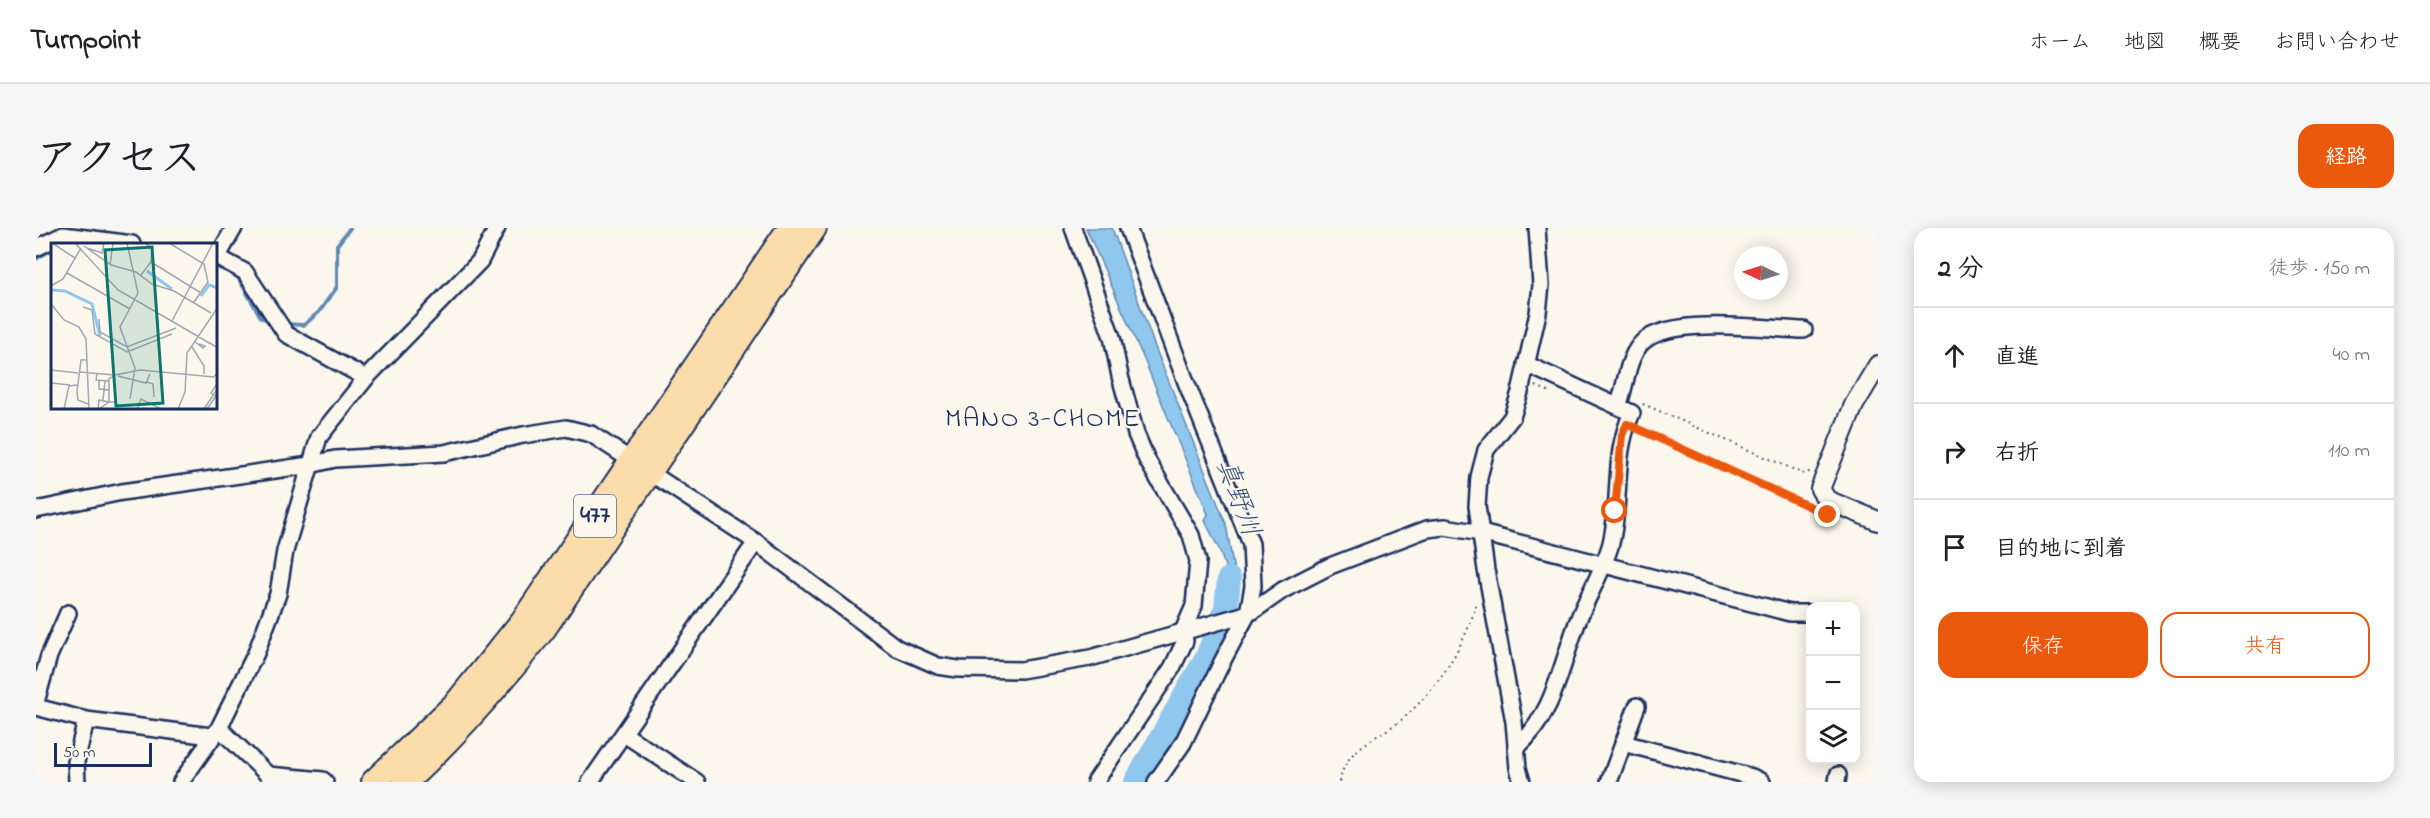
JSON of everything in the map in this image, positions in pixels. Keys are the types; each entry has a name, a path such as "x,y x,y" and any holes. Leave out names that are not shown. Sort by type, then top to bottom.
{"highway":[{"name":"477","path":"405,782 446,744 513,668 574,587 641,467 790,228"},
{"name":"477","path":"374,782 427,734 482,674 641,467 814,228"}],"street":[{"path":"218,254 234,228"},
{"path":"181,782 215,732 256,654 278,594 285,551 319,437 366,378 480,261 497,228"},
{"path":"1073,228 1112,337 1136,434 1147,460 1191,535 1198,561 1194,606 1185,641 1172,668 1095,782"},
{"path":"1128,228 1166,331 1251,544 1253,586 1244,614 1184,743 1156,782"},
{"path":"1517,777 1514,722 1486,570 1477,506 1479,477 1486,450 1512,417 1538,313 1540,254 1537,228"},
{"path":"36,248 63,235 124,243"},
{"path":"218,257 245,272 286,334 366,378"},
{"path":"1620,401 1630,362 1639,344 1656,332 1692,325 1804,330"},
{"path":"1516,748 1528,738 1556,688 1579,620 1611,543 1622,435 1632,413 1620,401 1526,364"},
{"path":"1878,365 1854,405 1820,489 1827,500 1878,521"},
{"path":"36,510 122,492 310,465 335,459 444,453 566,428 591,434 756,542 897,648 938,666 958,669 1021,670 1090,658 1244,614 1330,566 1427,529 1444,527 1481,533 1790,613 1806,613"},
{"path":"590,782 756,542"},
{"path":"36,702 49,656 68,613"},
{"path":"1609,782 1637,706"},
{"path":"36,707 86,720 215,732 268,776 325,782"},
{"path":"77,782 76,762 86,720"},
{"path":"624,734 698,782"},
{"path":"1623,743 1752,777 1762,782"}],"path":[{"path":"1522,380 1556,395"},
{"path":"1620,401 1804,474 1814,470"},
{"path":"1627,424 1820,511"},
{"path":"1340,782 1347,758 1406,717 1452,663 1474,614 1486,570"}],"water":[{"path":"1086,228 1112,228 1155,347 1226,524 1235,577 1229,611 1221,613 1226,569 1205,521 1208,514 1143,357"}],"waterway":[{"path":"285,324 304,325 319,312 337,287 337,245 350,228"},
{"path":"36,259 51,250"},
{"path":"218,268 236,274 261,317 272,322"},
{"name":"真野川","path":"1136,782 1207,657 1226,608 1229,579"}],"district":[{"name":"MANO 3-CHOME","path":"1043,419"}],"route":[{"path":"1615,511 1622,435 1627,424 1828,515"}]}
